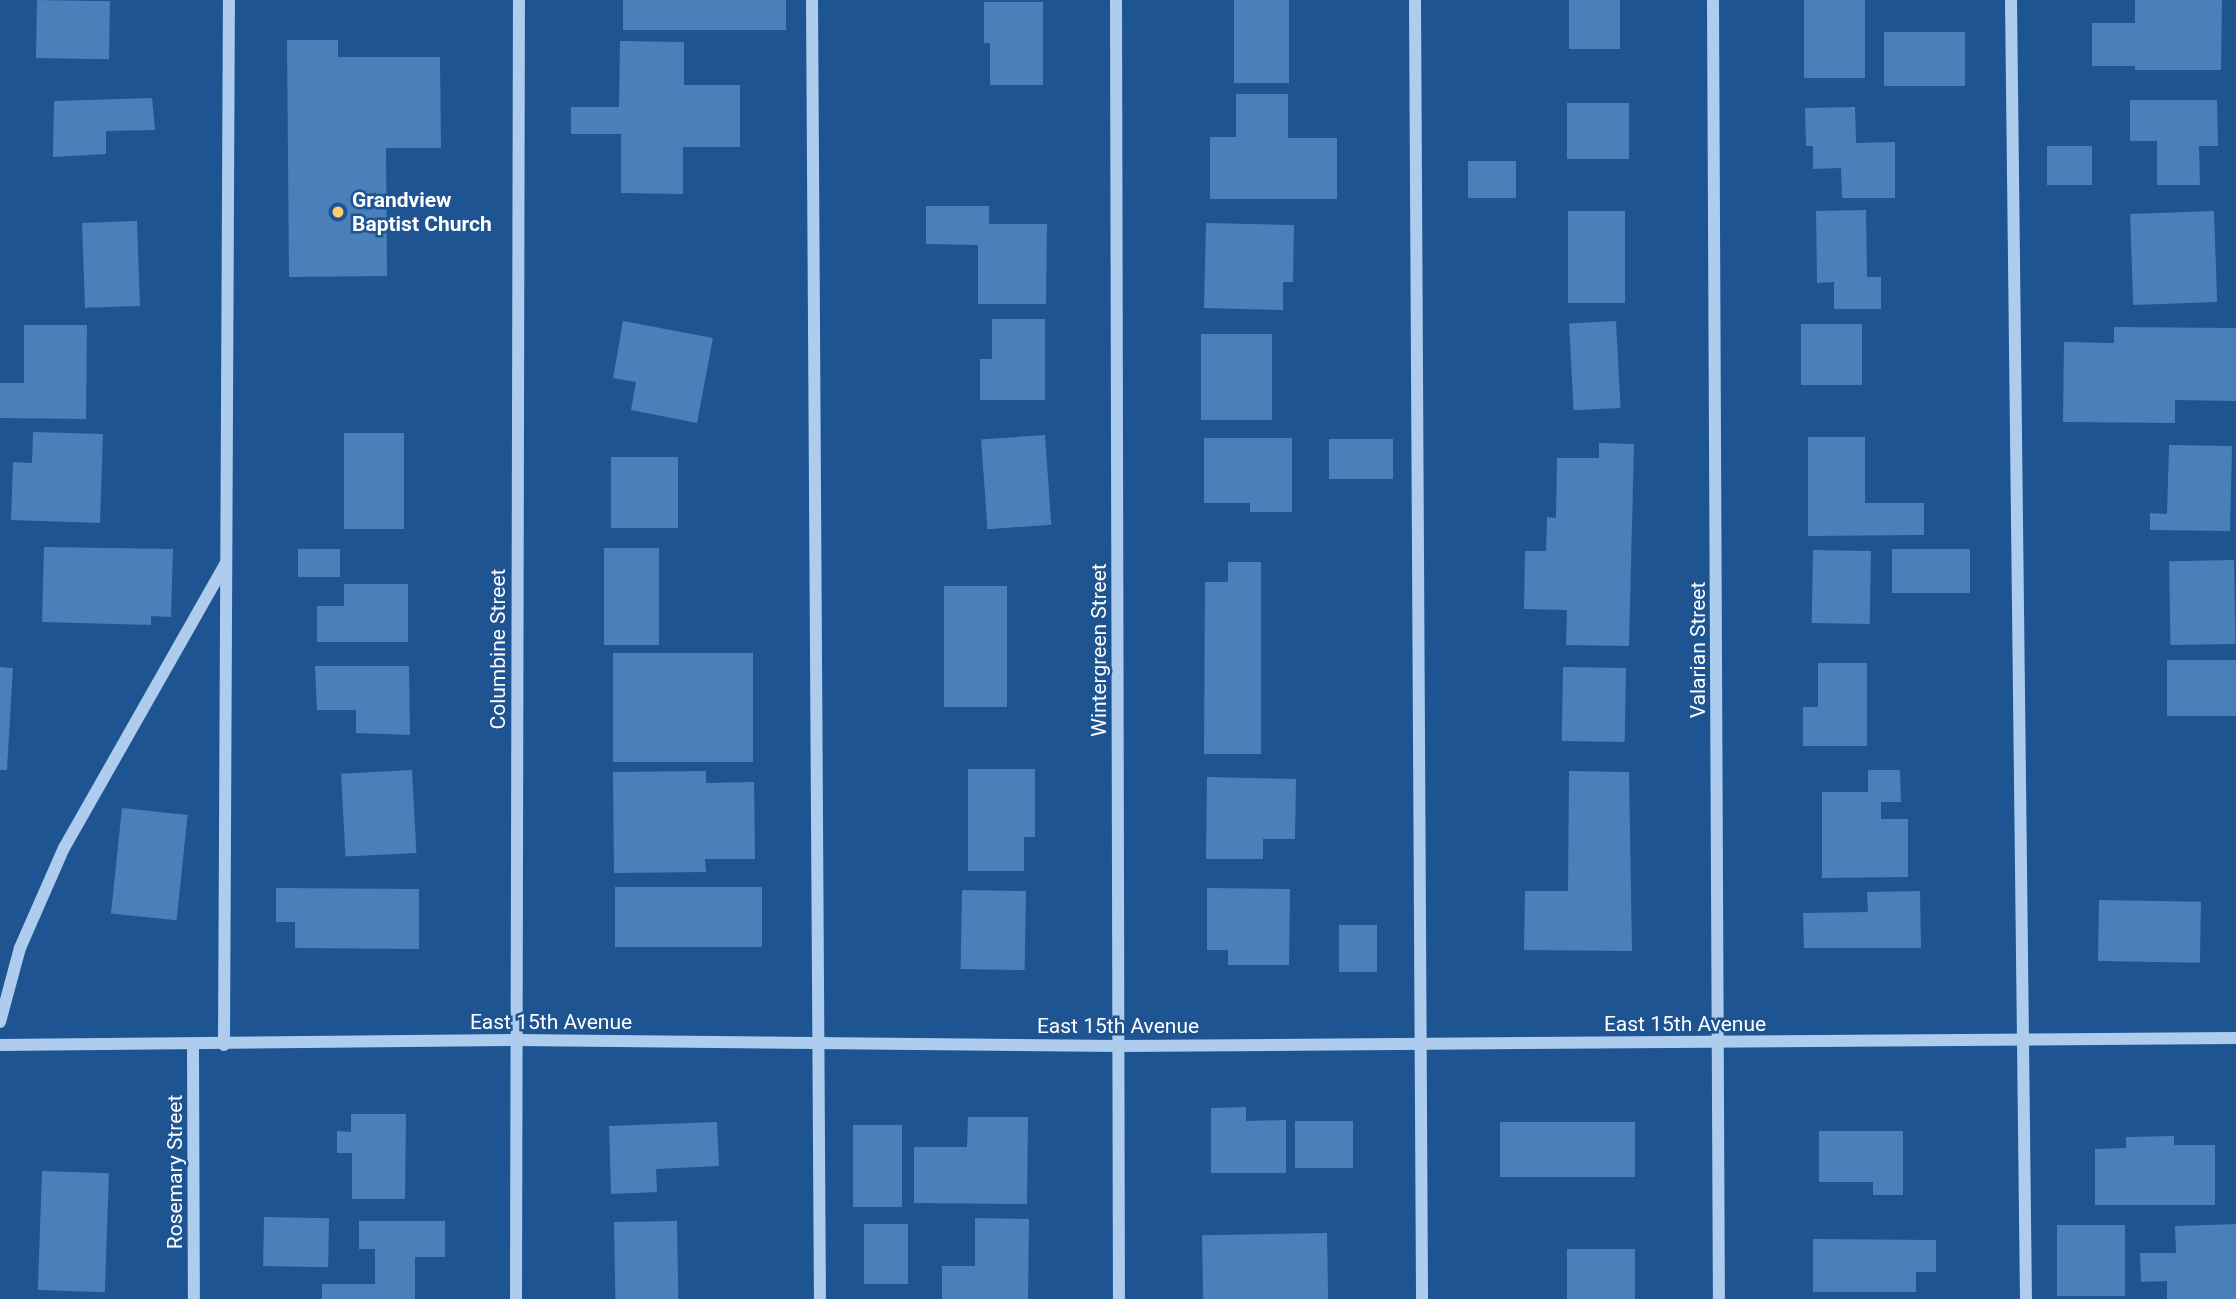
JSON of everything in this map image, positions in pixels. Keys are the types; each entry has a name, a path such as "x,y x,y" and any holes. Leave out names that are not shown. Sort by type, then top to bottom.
{"street":[{"path":"224,1045 229,0"},
{"name":"Columbine Street","path":"516,1299 519,0"},
{"path":"812,0 820,1299"},
{"name":"Wintergreen Street","path":"1116,0 1119,1299"},
{"path":"1415,0 1422,1299"},
{"name":"Valarian Street","path":"1713,0 1719,1299"},
{"path":"2011,0 2026,1299"},
{"path":"0,1022 20,947 64,848 227,561"},
{"name":"East 15th Avenue","path":"0,1045 224,1045 515,1040 1119,1046 1719,1044 2236,1038"},
{"name":"Rosemary Street","path":"193,1045 194,1299"}],"building":[{"path":"37,0 110,1 109,59 36,58"},
{"path":"623,0 786,0 786,30 623,30"},
{"path":"1234,0 1289,0 1289,83 1234,83"},
{"path":"1569,0 1620,0 1620,49 1569,49"},
{"path":"1804,0 1865,0 1865,78 1804,78"},
{"path":"2135,0 2222,0 2221,70 2135,70 2135,66 2092,66 2092,23 2135,23"},
{"path":"984,2 1043,2 1043,85 990,85 990,43 984,43"},
{"path":"1884,32 1965,32 1965,86 1884,86"},
{"name":"Grandview Baptist Church","path":"287,40 338,40 338,57 440,57 441,148 386,148 387,276 289,277"},
{"path":"620,41 684,42 684,85 740,85 740,147 683,147 683,194 621,193 621,134 571,134 571,107 619,107"},
{"path":"1236,94 1288,94 1288,138 1337,138 1337,199 1210,199 1210,137 1236,137"},
{"path":"152,98 155,130 106,131 106,154 53,157 54,101"},
{"path":"2130,100 2217,100 2218,146 2199,146 2200,185 2157,185 2157,141 2130,141"},
{"path":"1567,103 1629,103 1629,159 1567,159"},
{"path":"1855,107 1856,143 1895,142 1895,198 1842,198 1841,168 1813,169 1813,146 1806,146 1805,108"},
{"path":"2047,146 2092,146 2092,185 2047,185"},
{"path":"1468,161 1516,161 1516,198 1468,198"},
{"path":"926,206 989,206 989,224 1047,224 1046,304 978,304 978,245 926,244"},
{"path":"1866,210 1867,277 1881,277 1881,309 1834,309 1834,282 1817,283 1816,211"},
{"path":"1568,211 1625,211 1625,303 1568,303"},
{"path":"2214,211 2217,302 2133,305 2130,214"},
{"path":"137,221 140,306 85,308 82,223"},
{"path":"1206,223 1294,225 1293,282 1283,282 1283,310 1204,308"},
{"path":"992,319 1045,319 1045,400 980,400 980,359 992,359"},
{"path":"623,321 713,338 697,423 631,410 636,382 613,378"},
{"path":"1616,321 1621,408 1574,410 1569,323"},
{"path":"1801,324 1862,324 1862,385 1801,385"},
{"path":"24,325 87,325 86,419 0,418 0,383 24,383"},
{"path":"2114,327 2236,328 2236,401 2175,400 2175,423 2063,422 2064,342 2114,343"},
{"path":"1201,334 1272,334 1272,420 1201,420"},
{"path":"33,432 103,434 100,523 11,520 13,462 32,463"},
{"path":"344,433 404,433 404,529 344,529"},
{"path":"1045,435 1051,525 987,529 981,439"},
{"path":"1808,437 1865,437 1865,503 1924,503 1924,535 1808,536"},
{"path":"1204,438 1292,438 1292,512 1250,512 1250,503 1204,503"},
{"path":"1329,439 1393,439 1393,479 1329,479"},
{"path":"1599,443 1634,444 1629,646 1566,645 1567,610 1524,609 1525,551 1546,551 1547,517 1556,518 1557,458 1599,458"},
{"path":"2169,445 2232,446 2230,531 2150,530 2150,513 2167,514"},
{"path":"611,457 678,457 678,528 611,528"},
{"path":"44,547 173,549 171,617 151,616 151,625 42,622"},
{"path":"604,548 659,548 659,645 604,645"},
{"path":"298,549 340,549 340,577 298,577"},
{"path":"1892,549 1970,549 1970,593 1892,593"},
{"path":"1813,550 1871,551 1870,624 1812,623"},
{"path":"2234,560 2235,644 2170,645 2169,561"},
{"path":"1228,562 1261,562 1261,754 1204,754 1205,582 1228,582"},
{"path":"344,584 408,584 408,642 317,642 317,606 344,606"},
{"path":"944,586 1007,586 1007,707 944,707"},
{"path":"613,653 753,653 753,762 613,762"},
{"path":"2167,660 2236,660 2236,716 2167,716"},
{"path":"1818,663 1867,663 1867,746 1803,746 1803,707 1818,707"},
{"path":"315,666 409,666 410,735 356,733 356,710 317,710"},
{"path":"0,667 13,668 7,770 0,770"},
{"path":"1563,667 1626,668 1625,742 1562,741"},
{"path":"968,769 1035,769 1035,837 1024,837 1024,871 968,871"},
{"path":"412,770 416,853 345,857 341,774"},
{"path":"1868,770 1900,770 1901,802 1881,802 1881,819 1908,819 1908,877 1822,878 1822,792 1868,792"},
{"path":"706,771 706,783 754,782 755,859 705,859 706,872 614,873 613,772"},
{"path":"1569,771 1629,772 1632,951 1524,950 1525,891 1568,891"},
{"path":"1207,777 1296,779 1295,839 1263,839 1263,859 1206,859"},
{"path":"122,808 188,815 177,920 111,913"},
{"path":"615,887 762,887 762,947 615,947"},
{"path":"276,888 419,889 419,949 295,948 295,922 276,922"},
{"path":"1207,888 1290,889 1289,965 1228,965 1228,950 1207,950"},
{"path":"962,890 1026,891 1025,970 961,969"},
{"path":"1920,891 1921,948 1804,948 1803,913 1868,912 1867,892"},
{"path":"2099,900 2201,902 2200,963 2098,961"},
{"path":"1339,925 1377,925 1377,972 1339,972"},
{"path":"1246,1107 1246,1121 1286,1120 1286,1173 1211,1173 1211,1108"},
{"path":"351,1114 406,1114 405,1199 352,1199 352,1153 337,1153 337,1131 351,1132"},
{"path":"968,1117 1028,1117 1027,1204 914,1203 914,1147 967,1147"},
{"path":"1295,1121 1353,1121 1353,1168 1295,1168"},
{"path":"717,1122 719,1166 656,1169 657,1192 611,1194 609,1126"},
{"path":"1500,1122 1635,1122 1635,1177 1500,1177"},
{"path":"853,1125 902,1125 902,1207 853,1207"},
{"path":"1819,1131 1903,1131 1903,1195 1873,1195 1873,1182 1819,1182"},
{"path":"2174,1136 2174,1145 2215,1145 2215,1205 2095,1205 2095,1149 2126,1148 2126,1137"},
{"path":"42,1171 109,1173 105,1292 38,1290"},
{"path":"264,1217 329,1218 328,1267 263,1266"},
{"path":"975,1218 1029,1219 1028,1299 942,1299 942,1266 975,1266"},
{"path":"359,1221 445,1221 445,1257 415,1257 415,1299 322,1299 322,1284 375,1284 375,1249 359,1249"},
{"path":"677,1221 678,1299 615,1299 614,1222"},
{"path":"864,1224 908,1224 908,1284 864,1284"},
{"path":"2236,1224 2236,1299 2167,1299 2167,1281 2141,1282 2140,1253 2176,1253 2175,1226"},
{"path":"2057,1225 2125,1225 2125,1296 2057,1296"},
{"path":"1327,1233 1328,1299 1203,1299 1202,1235"},
{"path":"1813,1239 1936,1240 1936,1272 1916,1272 1916,1292 1813,1292"},
{"path":"1567,1249 1635,1249 1635,1299 1567,1299"}],"place":[{"name":"Grandview Baptist Church","path":"338,212"}]}
